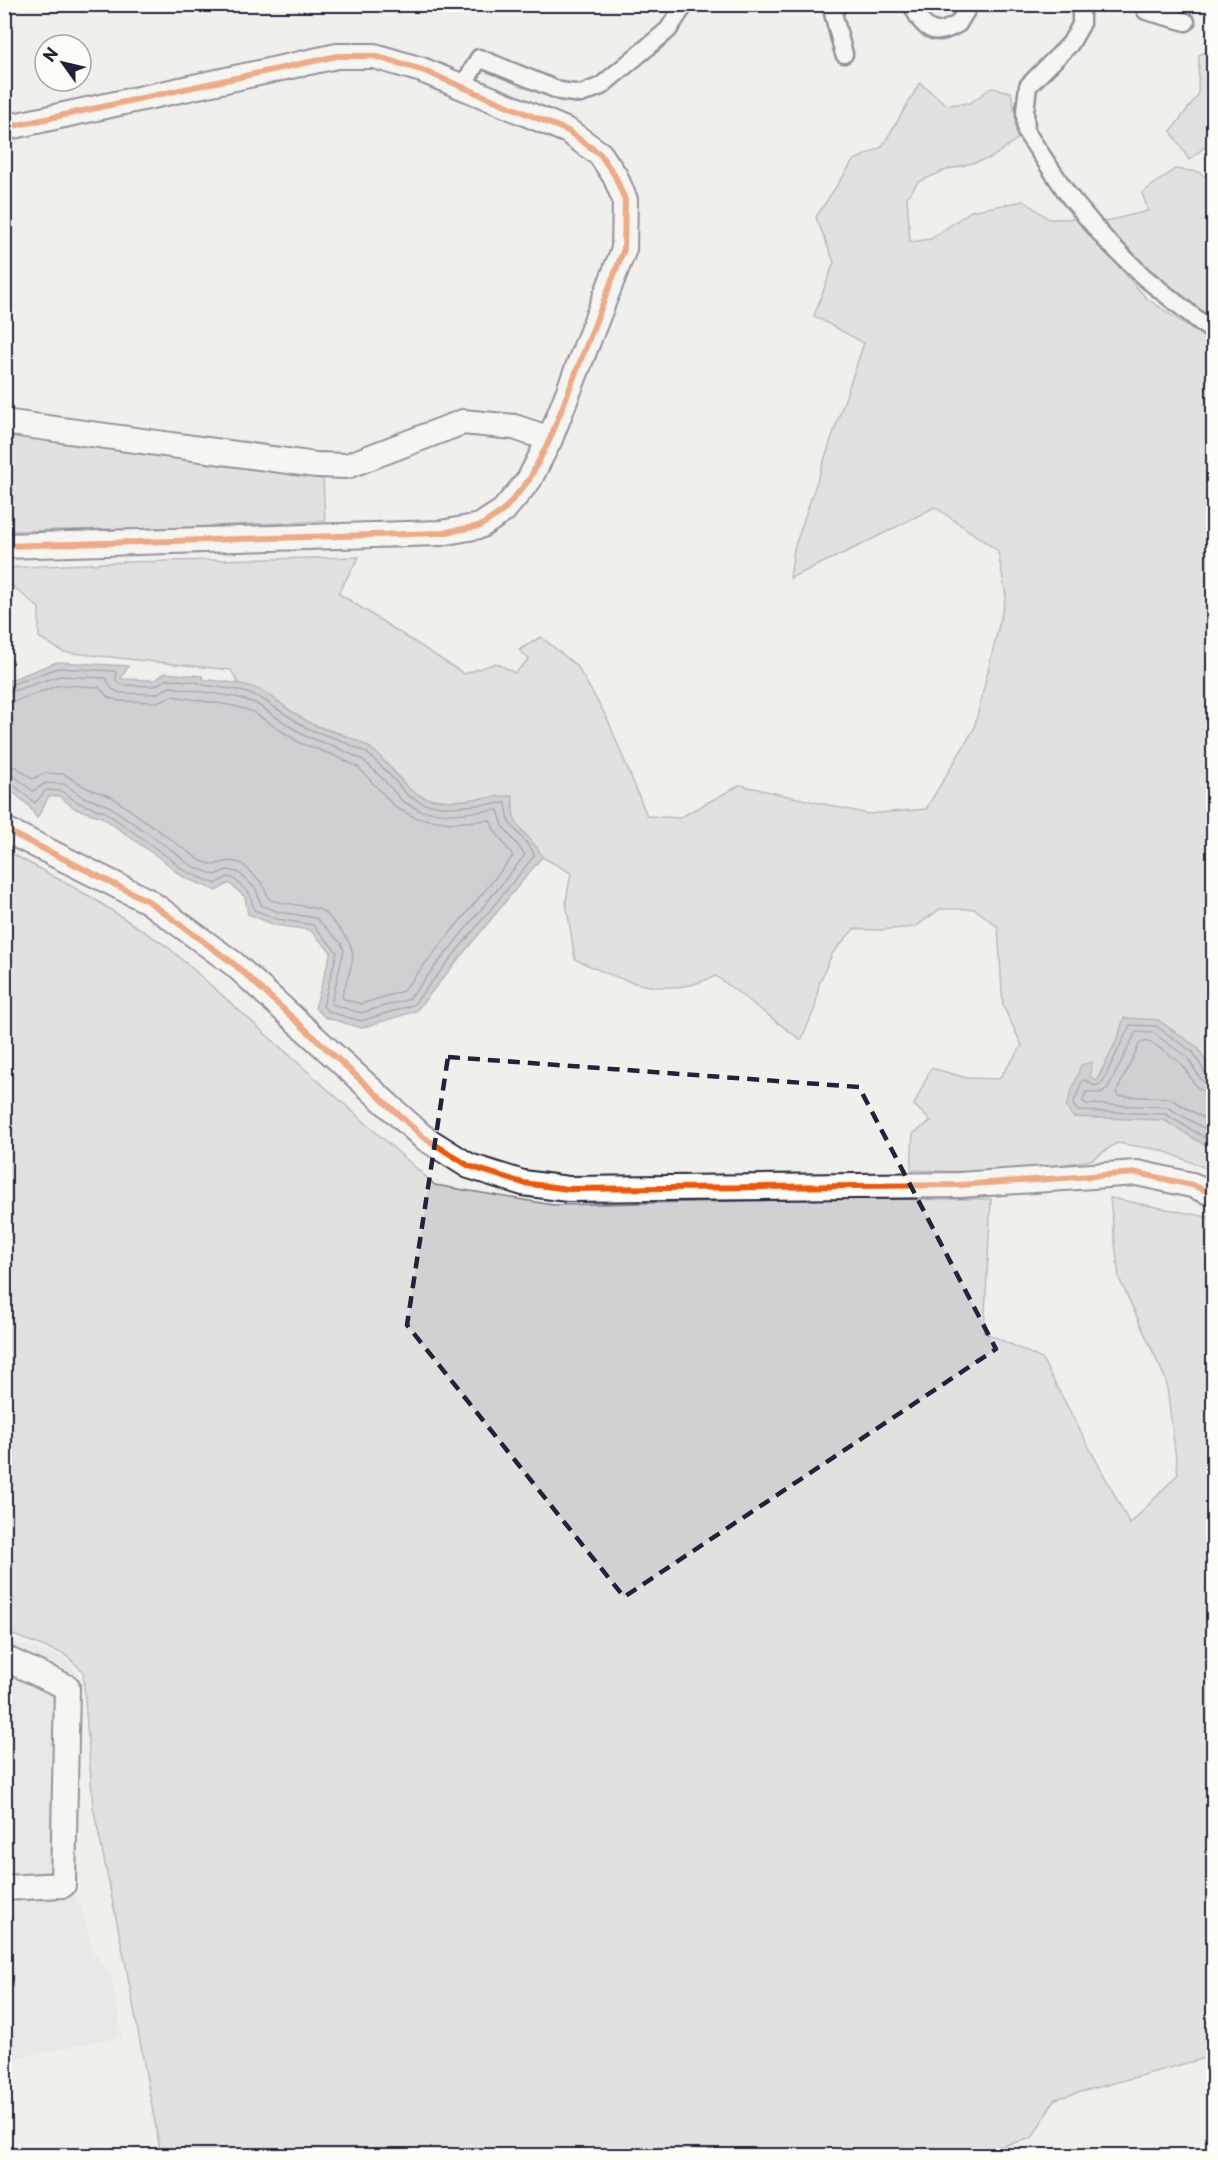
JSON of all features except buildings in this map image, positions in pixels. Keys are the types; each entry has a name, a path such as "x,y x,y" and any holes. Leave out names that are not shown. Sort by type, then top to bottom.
{"street":[{"path":"463,87 479,58 560,91 581,94 601,86 668,30 685,4"},
{"path":"839,4 833,13 844,54"},
{"path":"912,4 917,16 926,27 939,31 958,24 970,4"},
{"path":"1081,4 1081,24 1070,44 1028,86 1024,111 1026,132 1069,196 1105,239 1144,277 1214,333"},
{"path":"1143,4 1146,11 1186,22"},
{"path":"4,128 337,56 374,56 422,70 568,131 600,154 615,176 625,200 624,249 550,439 529,480 503,511 480,526 441,533 4,546"},
{"path":"4,422 315,465 347,466 463,422 514,427 550,439"},
{"path":"4,830 148,901 234,964 423,1137 469,1166 523,1183 568,1189 959,1185 1137,1173 1191,1185 1214,1194"},
{"path":"4,1658 67,1687 63,1885 4,1888"}],"highlighted area":[{"path":"448,1057 859,1087 996,1349 624,1597 407,1325"}],"shaded area":[{"path":"1213,49 1213,140 1189,160 1171,131 1198,95 1199,55"},
{"path":"920,83 947,105 970,103 991,88 1011,92 1020,137 991,158 946,170 918,182 907,197 910,242 931,239 971,211 1024,201 1049,219 1077,219 1146,298 1213,343 1213,1071 1198,1048 1158,1020 1124,1018 1118,1038 1096,1081 1090,1077 1074,1117 1164,1120 1213,1150 1213,1171 1161,1150 1117,1143 1091,1160 1010,1173 911,1170 913,1134 931,1121 914,1105 931,1068 967,1078 999,1079 1022,1046 1003,1005 998,927 975,909 940,909 915,927 854,929 832,954 819,984 815,1008 801,1040 716,976 690,985 660,987 631,982 575,959 566,902 571,873 542,857 536,846 519,827 513,814 512,796 451,801 426,798 411,791 371,748 342,734 311,724 261,691 239,684 231,670 63,652 39,637 39,608 5,580 5,568 127,562 359,557 338,593 464,674 496,663 515,673 529,659 519,650 541,637 577,666 607,718 647,816 679,818 740,785 868,814 926,809 974,729 1006,596 998,551 935,507 790,578 794,549 864,343 814,316 834,262 816,217 853,161 882,147"},
{"path":"1175,169 1199,172 1213,183 1213,324 1182,297 1140,266 1103,222 1148,211 1142,193"},
{"path":"5,434 323,479 325,521 169,528 5,531"},
{"path":"5,850 91,897 168,947 435,1185 553,1205 831,1199 991,1199 984,1332 1042,1359 1130,1524 1178,1474 1166,1380 1119,1278 1110,1198 1213,1218 1213,2056 1055,2099 1032,2138 968,2155 161,2155 93,1806 83,1671 64,1654 5,1632"},
{"path":"5,1640 64,1658 78,1675 73,1890 85,1918 91,1949 111,1975 122,2036 5,2060"}],"water":[{"path":"57,662 128,666 121,679 155,680 165,673 202,676 203,679 255,688 305,721 364,745 378,755 403,783 425,798 458,801 513,796 516,821 542,857 416,1011 361,1028 325,1017 315,1008 331,952 310,930 275,925 248,914 245,897 229,883 216,891 179,874 102,817 76,809 59,796 49,796 37,818 29,806 5,785 5,682"},
{"path":"1124,1018 1158,1020 1198,1048 1213,1071 1213,1150 1164,1120 1073,1117 1066,1107 1081,1065 1092,1062 1090,1077 1097,1081 1118,1038"}],"cycle path":[{"path":"4,128 337,56 374,56 422,70 568,131 600,154 615,176 625,200 624,249 550,439 529,480 503,511 480,526 441,533 4,546"},
{"path":"4,829 148,901 234,964 423,1137 469,1166 523,1183 568,1189 959,1185 1137,1173 1192,1185 1214,1194"}]}
